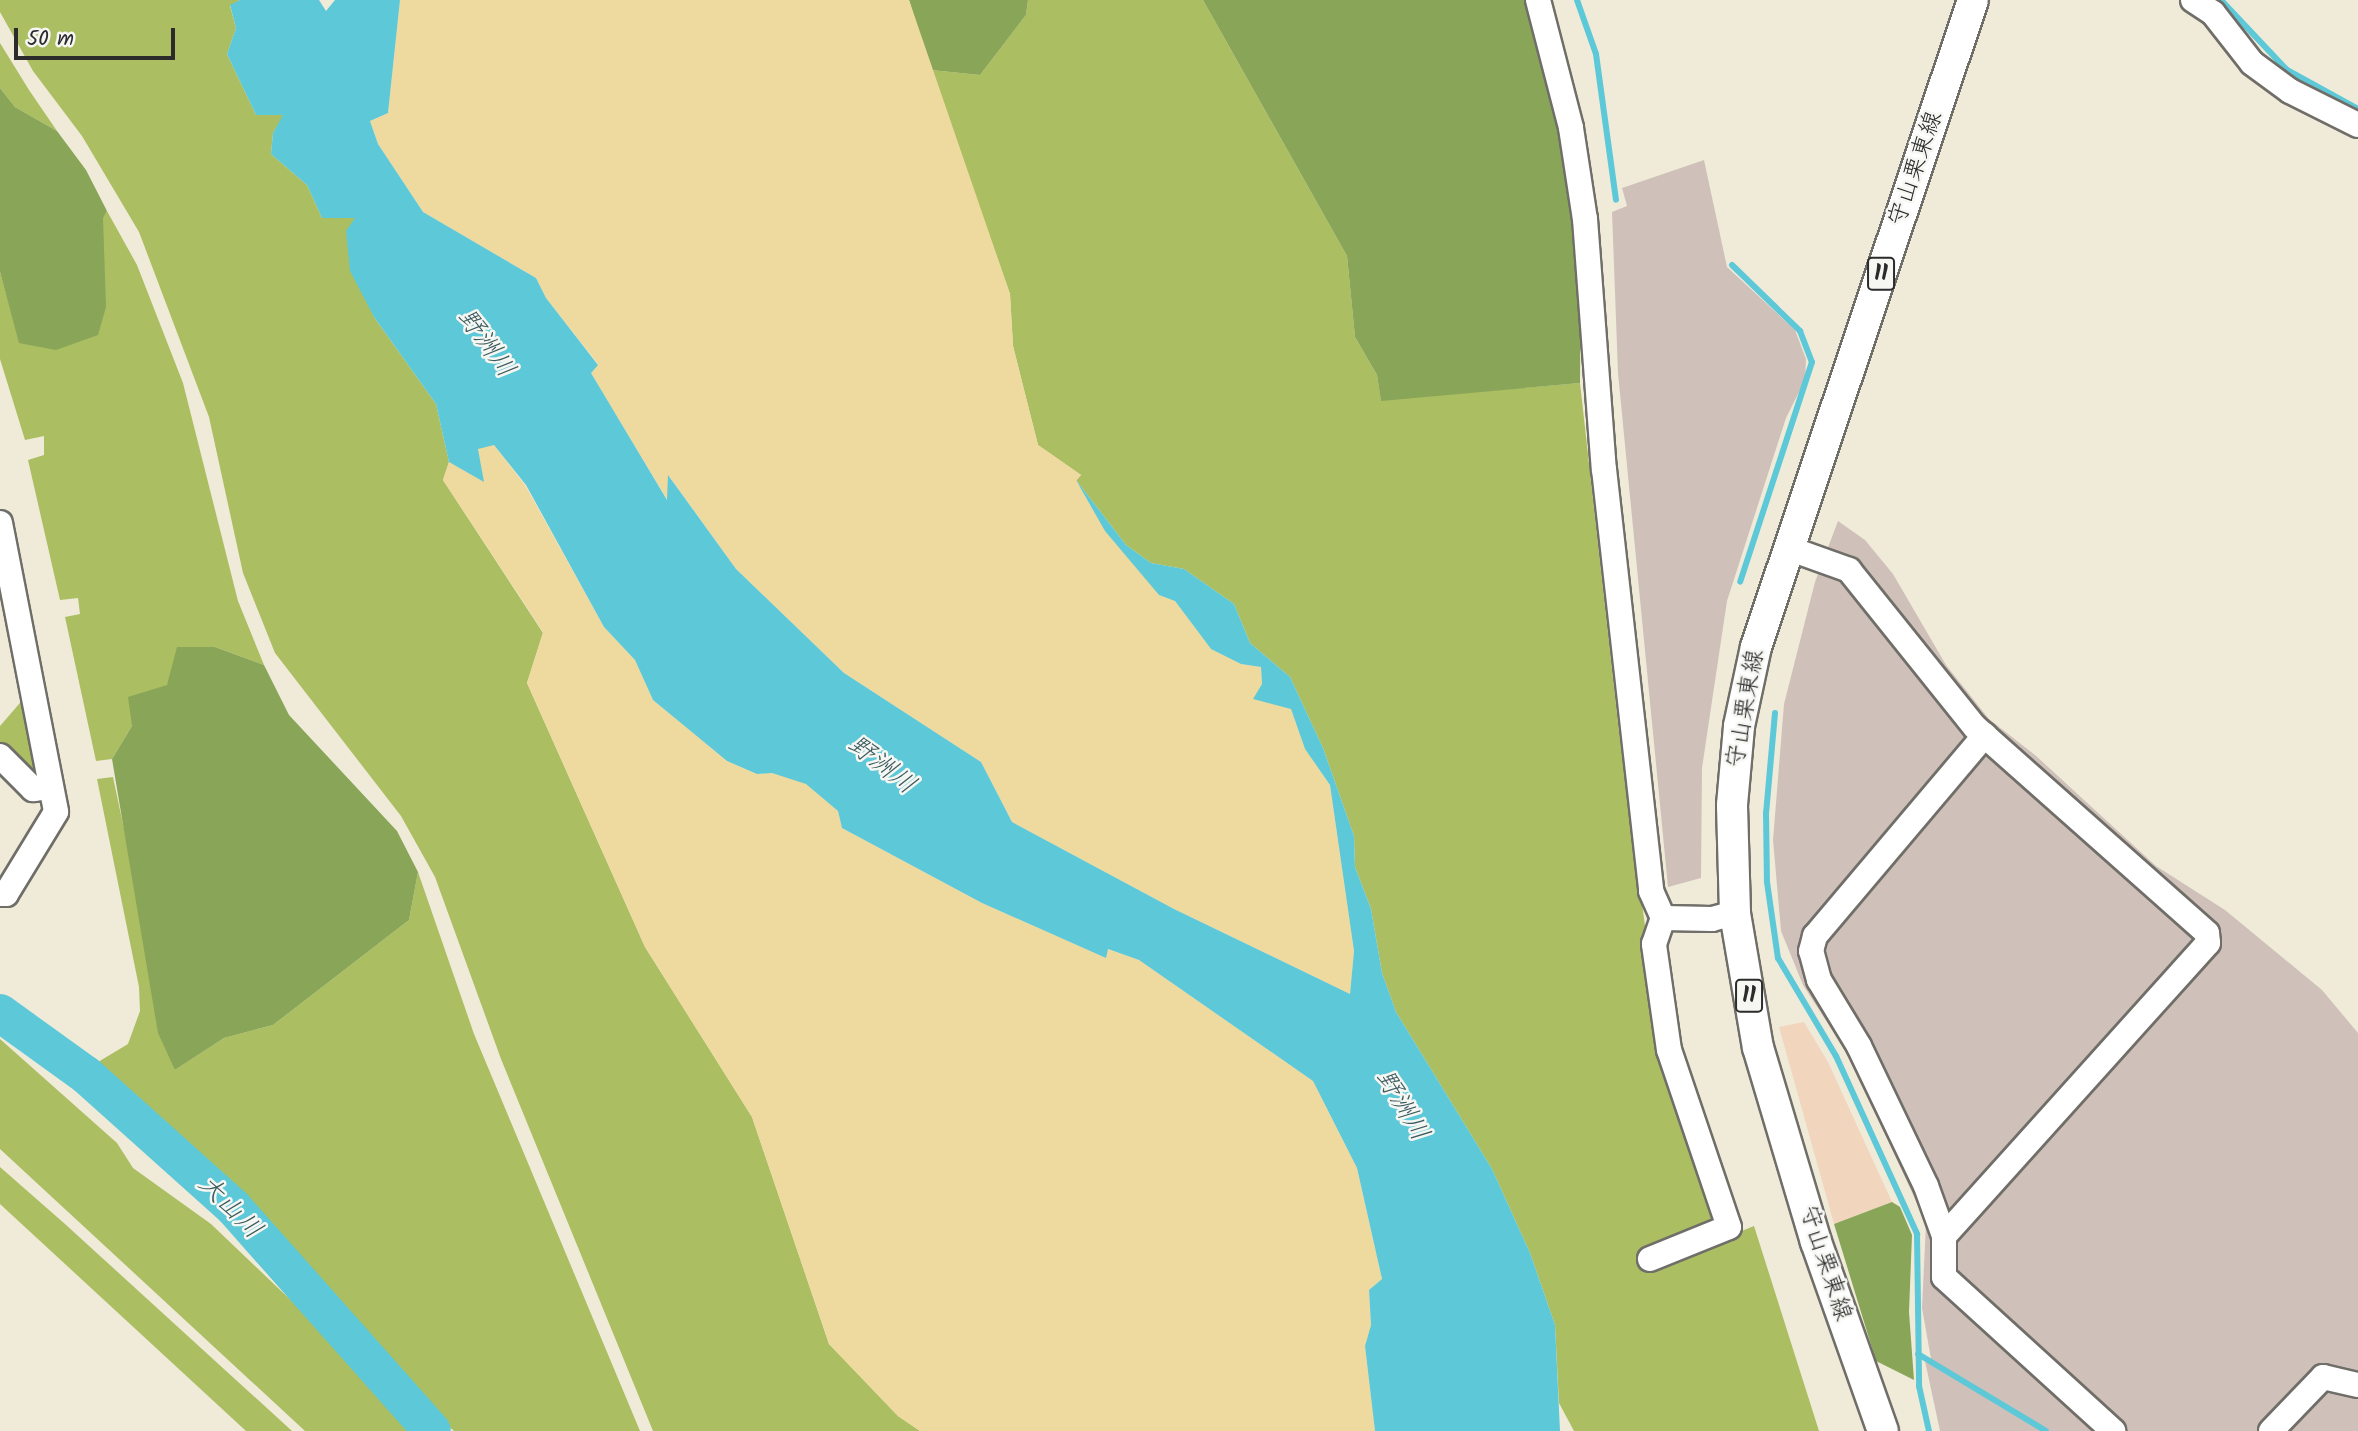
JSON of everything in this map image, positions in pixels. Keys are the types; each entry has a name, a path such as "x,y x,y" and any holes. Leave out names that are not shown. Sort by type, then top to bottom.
{"main road":[{"name":"守山栗東線","path":"1883,1431 1816,1242 1758,1048 1735,913 1732,805 1739,726 1756,647 1973,0"}],"street":[{"path":"1538,0 1571,128 1585,219 1604,469 1634,751 1651,891 1662,918 1654,944 1669,1050 1729,1227 1650,1259"},
{"path":"2193,0 2213,13 2252,63 2290,91 2358,125"},
{"path":"0,523 10,613 56,812 6,894 0,894"},
{"path":"1788,548 1849,570 1985,735 2207,933 2208,943 1944,1236"},
{"path":"1985,735 1815,936 1811,951 1819,980 1859,1046 1926,1186 1944,1236 1944,1277 2113,1431"},
{"path":"0,756 33,789 51,787"},
{"path":"1662,918 1712,919 1735,913"},
{"path":"2271,1431 2323,1377 2358,1385"}],"shaded area":[{"path":"1704,160 1727,267 1795,330 1806,359 1805,380 1786,418 1727,601 1702,768 1701,878 1668,887 1618,373 1612,212 1627,206 1622,188"},
{"path":"1838,521 1865,540 1893,574 1946,665 1989,719 2035,755 2156,866 2225,910 2322,990 2358,1033 2358,1431 1940,1431 1925,1361 1931,1359 1922,1308 1926,1223 1850,1058 1803,985 1781,931 1773,840 1784,704 1815,582"},
{"path":"1804,1022 1828,1062 1892,1202 1834,1224 1779,1027"}],"green space":[{"path":"0,0 240,0 230,6 236,28 227,54 256,115 284,115 273,133 271,154 307,185 322,218 356,218 374,317 436,404 449,462 443,480 543,633 527,683 645,947 752,1117 829,1344 898,1416 920,1431 653,1431 501,1059 435,877 401,816 275,653 243,573 209,417 139,232 82,136 33,71 0,12"},
{"path":"909,0 1028,0 1026,15 980,75 931,70"},
{"path":"1028,0 1203,0 1347,256 1355,337 1377,375 1381,400 1580,383 1619,731 1661,1046 1727,1237 1754,1226 1819,1431 1574,1431 1559,1403 1555,1325 1530,1253 1492,1169 1396,1012 1382,973 1371,909 1355,867 1354,836 1323,748 1290,677 1250,643 1234,604 1184,569 1151,563 1126,545 1076,480 1081,475 1038,445 1013,346 1010,294 931,70 980,75 1026,15"},
{"path":"1203,0 1532,0 1581,213 1580,383 1381,401 1377,375 1355,337 1347,256"},
{"path":"0,43 57,131 15,107 0,88"},
{"path":"0,88 15,107 57,131 86,170 107,211 103,218 106,307 98,335 56,350 19,343 0,272"},
{"path":"107,211 137,265 183,383 238,601 264,665 215,647 167,685 132,726 112,759 96,761 65,617 80,614 78,598 60,600 28,460 44,455 44,436 25,440 0,359 0,272 20,343"},
{"path":"177,647 215,647 264,665 289,715 397,831 418,872 409,920 273,1025 224,1038 175,1070 158,1033 112,759 132,726 128,697 167,685"},
{"path":"26,696 42,786 0,743 0,726"},
{"path":"113,777 175,1070 224,1038 273,1025 409,920 418,872 474,1034 640,1431 454,1431 0,1016 0,994 71,1058 98,1062 128,1044 140,1011 139,987 97,779"},
{"path":"0,1039 117,1143 133,1168 211,1224 428,1431 305,1431 0,1149"},
{"path":"0,1167 292,1431 246,1431 0,1204"},
{"path":"1892,1202 1900,1207 1912,1235 1909,1312 1914,1380 1876,1361 1834,1224"}],"sand":[{"path":"400,0 909,0 1010,294 1013,346 1038,445 1081,475 1076,481 1159,595 1175,601 1211,649 1241,664 1261,667 1262,684 1291,709 1305,749 1330,785 1354,951 1350,994 1174,909 1012,822 981,762 844,673 736,569 669,476 668,501 590,372 598,364 546,298 536,278 423,212 378,144 370,121 388,113"},
{"path":"493,444 525,485 604,627 635,660 653,700 727,761 757,774 772,773 806,783 838,811 842,828 982,903 1106,958 1107,949 1139,960 1313,1081 1357,1168 1382,1279 1369,1290 1371,1325 1365,1346 1375,1431 920,1431 898,1416 829,1344 752,1117 645,947 527,683 543,632 443,480 449,462 483,481 478,448"}],"water":[{"name":"野洲川","path":"240,0 319,0 326,11 335,0 400,0 388,113 370,121 378,144 423,212 536,278 546,298 598,365 591,373 667,500 668,475 736,569 844,673 981,762 1012,822 1174,909 1350,994 1354,951 1330,785 1305,749 1291,709 1253,699 1262,684 1261,667 1241,664 1211,649 1175,601 1159,595 1105,531 1076,480 1126,545 1151,563 1184,569 1234,604 1250,643 1290,677 1323,748 1354,836 1355,867 1371,909 1382,973 1396,1012 1492,1169 1530,1253 1555,1325 1560,1431 1375,1431 1365,1346 1371,1325 1369,1290 1382,1279 1357,1168 1313,1081 1139,960 1108,949 1106,958 982,903 842,828 838,811 806,784 772,773 757,774 727,761 653,700 635,660 604,627 526,485 494,445 478,449 484,482 449,462 436,404 374,317 350,271 346,231 355,218 322,218 307,185 271,154 273,133 283,115 256,115 227,54 236,28 230,5"}],"waterway":[{"path":"1577,0 1596,54 1616,200"},
{"path":"2221,0 2287,70 2358,109"},
{"path":"1732,265 1800,331 1812,362 1740,582"},
{"path":"1775,713 1766,813 1767,882 1778,958 1836,1056 1917,1234 1919,1386 1929,1431"},
{"name":"大山川","path":"0,1013 86,1075 234,1208 432,1431"},
{"path":"1918,1354 2046,1431"}]}
